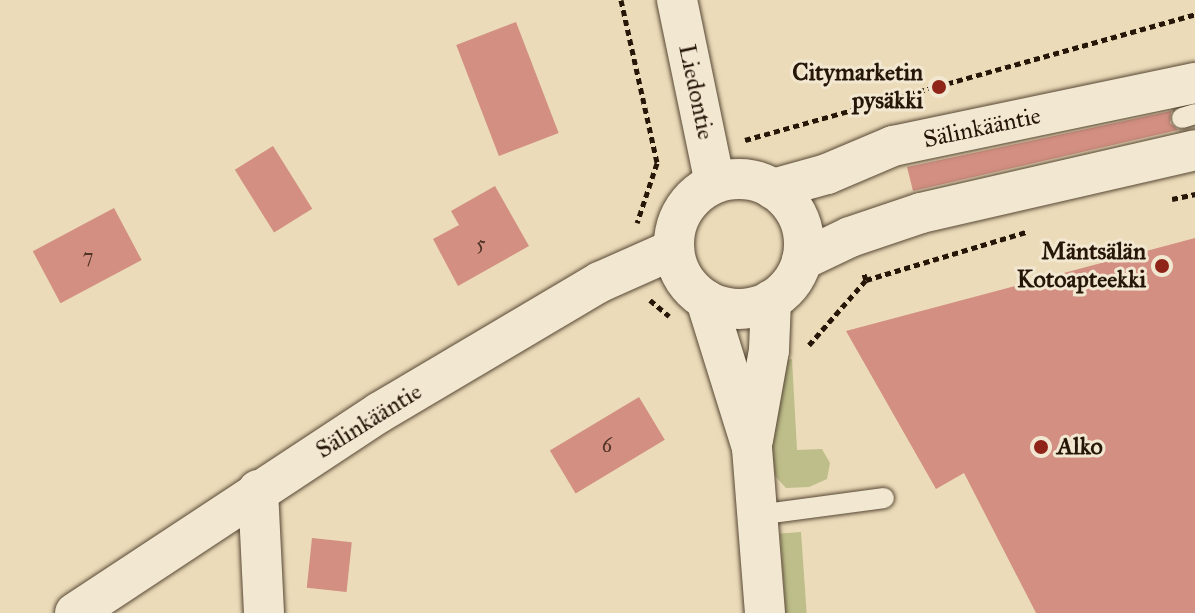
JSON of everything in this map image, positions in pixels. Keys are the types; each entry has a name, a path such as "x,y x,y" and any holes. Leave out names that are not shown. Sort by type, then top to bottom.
{"street":[{"name":"Liedontie","path":"677,0 712,166"},
{"name":"Sälinkääntie","path":"773,189 827,174 893,146 1192,116"},
{"name":"Sälinkääntie","path":"802,260 850,237 1192,116"},
{"path":"712,166 773,189 788,202 799,220 804,240 802,260 785,290 771,300 739,309 706,300 690,287 679,269 659,254 712,166"},
{"name":"Sälinkääntie","path":"75,613 258,490 407,396 659,254"},
{"path":"706,300 752,448 765,613"},
{"path":"752,448 769,350 771,300"},
{"path":"258,490 264,613"}],"lane":[{"path":"757,515 884,498"}],"path":[{"path":"621,0 657,163 636,219 659,254"},
{"path":"657,163 712,166 809,125 1195,14"},
{"path":"1167,200 1195,194"},
{"path":"866,280 1035,229"}],"green space":[{"path":"792,359 797,450 822,449 830,463 827,479 809,487 786,488 775,476 771,449 778,362"},
{"path":"801,532 807,613 786,613 780,533"}],"building":[{"path":"516,22 559,133 499,156 456,45"},
{"path":"1171,111 1170,123 1178,130 913,191 907,167"},
{"path":"273,146 312,209 274,233 235,170"},
{"path":"495,186 529,246 458,286 433,239 459,225 451,211"},
{"path":"114,208 142,260 60,303 33,251"},
{"path":"1195,238 1195,613 1036,613 964,473 936,489 846,331"},
{"path":"639,397 665,440 576,493 550,451"},
{"path":"312,538 352,542 347,592 307,588"}],"place":[{"name":"Citymarketin pysäkki","path":"939,87"},
{"name":"Mäntsälän Kotoapteekki","path":"1162,266"},
{"name":"Alko","path":"1041,447"}]}
